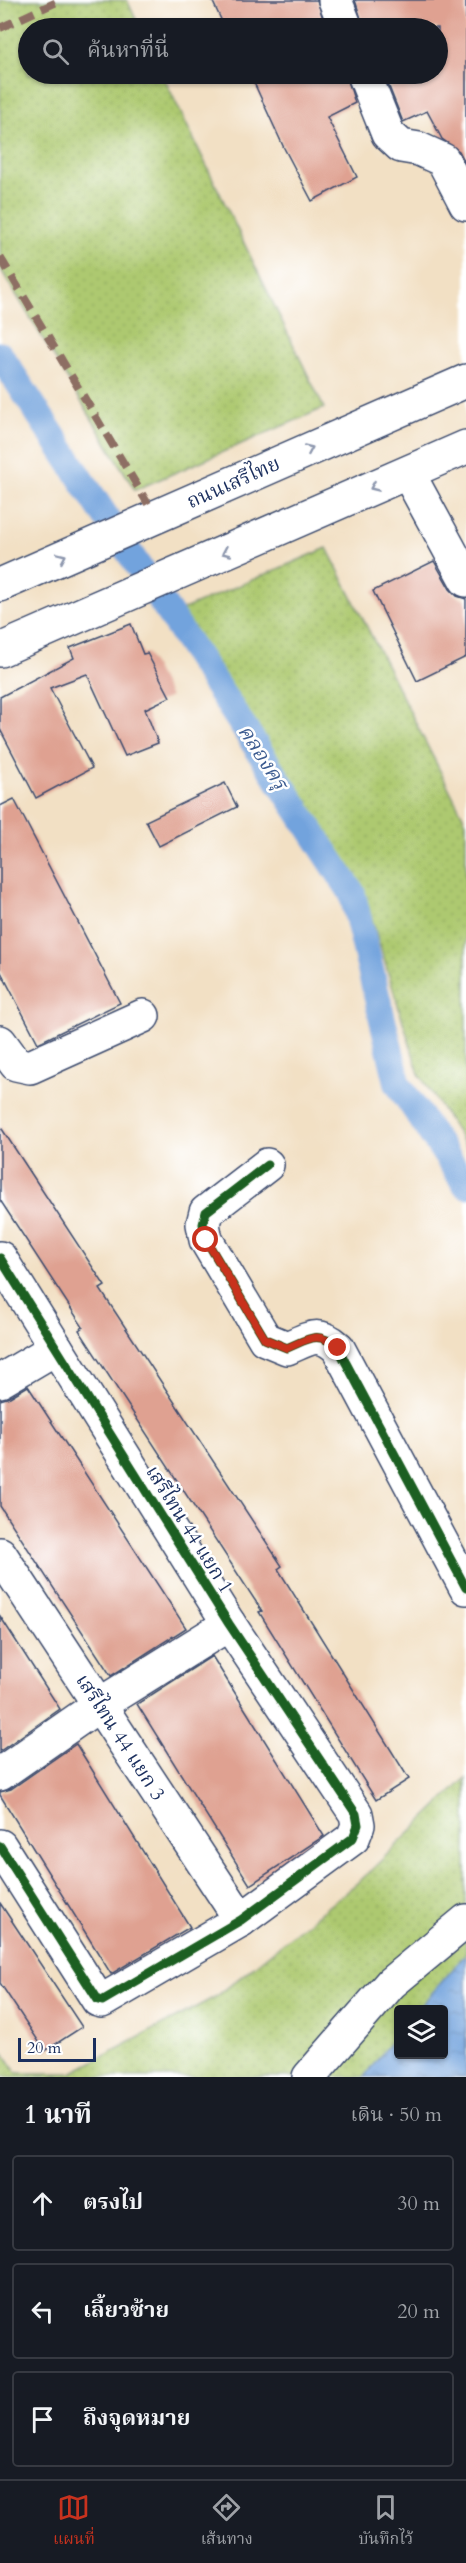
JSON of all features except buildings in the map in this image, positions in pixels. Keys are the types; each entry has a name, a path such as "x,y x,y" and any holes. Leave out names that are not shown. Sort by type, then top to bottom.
{"street":[{"path":"335,0 342,18"},
{"path":"368,84 387,134 401,146 419,149 442,160 466,204"},
{"name":"ถนนเสรีไทย","path":"4,583 466,381"},
{"path":"0,650 466,447"},
{"path":"408,472 466,580"},
{"path":"0,1042 16,1064 30,1067 143,1016"},
{"path":"267,1165 206,1212 202,1224 206,1240 265,1339 287,1348 316,1336 328,1338 338,1348 466,1588"},
{"name":"เสรีไทน 44 แยก 1","path":"0,1258 229,1624 356,1814 358,1825 353,1838 241,1920"},
{"path":"0,1381 56,1348"},
{"name":"เสรีไทน 44 แยก 3","path":"0,1554 241,1920"},
{"path":"0,1774 99,1705 229,1624"},
{"path":"0,1846 98,2000 105,2001 241,1920"},
{"path":"309,2077 391,1983 466,1922"}],"green space":[{"path":"0,0 127,0 135,18 18,18 18,84 167,84 324,408 135,490 0,268"},
{"path":"327,548 466,822 466,1146 419,1074 362,887 179,611"},
{"path":"466,1778 466,2077 0,2077 0,2047 17,2073 72,2073 217,1996 362,1879"}],"water":[{"path":"466,1954 466,2077 364,2077 394,2038 394,2059 448,2059 448,2005 421,2005"}],"waterway":[{"name":"คลองครุ","path":"0,355 352,893 398,1084 466,1185"}],"marked path":[{"path":"22,18 61,0"},
{"path":"0,28 18,20"},
{"path":"0,257 148,504"}],"cycle path":[{"path":"267,1165 206,1212 203,1224 206,1240 265,1339 287,1348 308,1339 319,1338 331,1342 338,1348 466,1588"},
{"path":"0,1258 229,1624 356,1814 358,1825 353,1838 241,1920 102,2001 98,2000 0,1846"}],"route":[{"path":"206,1240 265,1339 287,1348 316,1336 328,1338 338,1348"}]}
